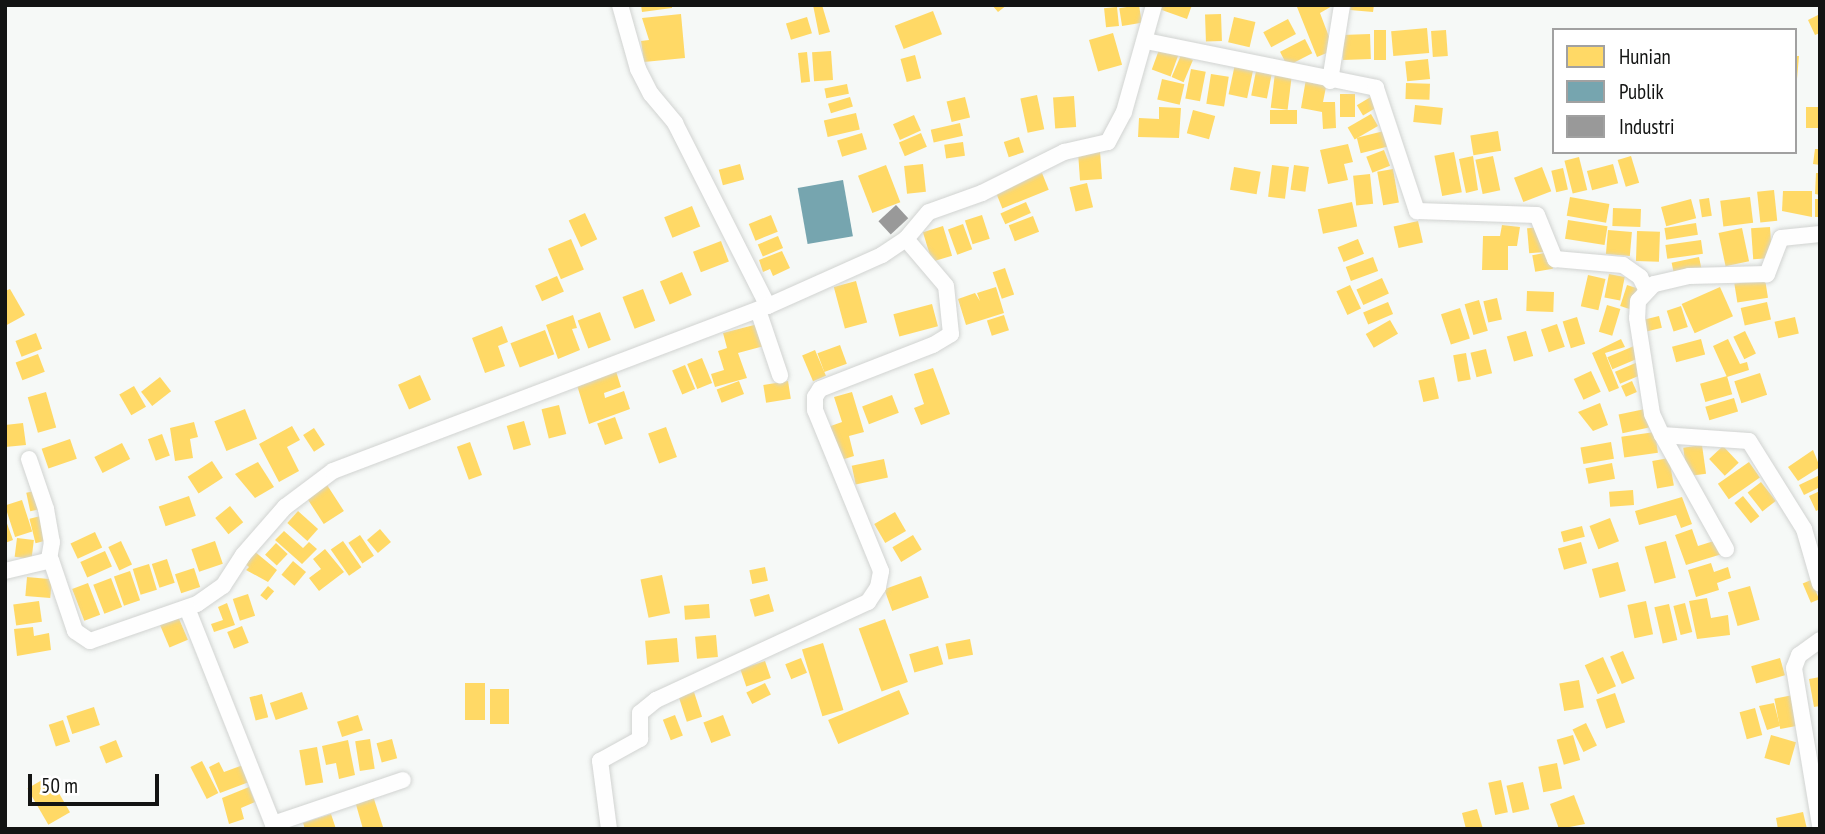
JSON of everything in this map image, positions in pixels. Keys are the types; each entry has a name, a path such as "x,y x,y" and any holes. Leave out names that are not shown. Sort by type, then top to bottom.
{"street":[{"path":"620,5 638,69 650,94 676,123 763,308 780,375"},
{"path":"29,459 46,509 52,542 49,559 75,631 83,640 95,641 187,608 223,586 243,555 285,507 333,471 763,308 882,255 906,239 929,212 982,193 1064,152 1112,139 1146,41 1154,5"},
{"path":"1330,80 1342,5"},
{"path":"1146,41 1379,91 1417,211 1537,215 1555,259 1623,265 1640,277 1646,289"},
{"path":"1726,549 1652,414 1641,355 1638,301 1646,289 1689,276 1768,274 1781,238 1820,234"},
{"path":"608,829 600,761 640,739 640,713 656,699 868,602 878,587 881,571 816,410 815,397 820,389 933,345 951,334 946,286 906,239"},
{"path":"1662,435 1749,441 1804,530 1817,560 1820,584"},
{"path":"5,571 49,559"},
{"path":"187,608 274,826 402,780"},
{"path":"1820,640 1798,655 1794,667 1820,825"}],"building: Hunian":[{"path":"641,5 672,5 672,8 642,12"},
{"path":"813,5 822,5 830,32 819,35"},
{"path":"992,5 1007,5 998,12"},
{"path":"1139,5 1142,23 1122,26 1119,8"},
{"path":"1160,5 1192,5 1187,19 1159,9"},
{"path":"1334,5 1320,13 1334,50 1317,57 1297,7"},
{"path":"1351,5 1374,5 1373,12 1350,10"},
{"path":"1117,7 1119,26 1106,27 1104,8"},
{"path":"933,11 942,34 904,49 895,26"},
{"path":"681,14 685,58 644,62 641,41 649,40 642,18"},
{"path":"1221,14 1222,41 1206,42 1205,15"},
{"path":"1820,14 1820,33 1815,35 1808,20"},
{"path":"807,17 812,33 791,40 786,23"},
{"path":"1234,17 1255,22 1250,47 1228,42"},
{"path":"1288,19 1296,34 1271,47 1263,32"},
{"path":"1427,28 1429,53 1393,56 1391,31"},
{"path":"1374,30 1386,30 1386,60 1374,60"},
{"path":"1446,30 1448,56 1433,57 1431,31"},
{"path":"1113,33 1122,65 1098,72 1089,40"},
{"path":"1370,34 1371,59 1343,60 1342,35"},
{"path":"1305,39 1312,53 1287,66 1280,52"},
{"path":"1160,47 1179,54 1171,76 1152,70"},
{"path":"831,51 833,80 814,81 812,52"},
{"path":"807,52 810,82 801,83 798,53"},
{"path":"915,55 921,78 907,82 901,59"},
{"path":"1181,55 1193,60 1184,82 1172,77"},
{"path":"1428,59 1430,79 1407,81 1405,61"},
{"path":"1235,64 1254,68 1247,98 1229,94"},
{"path":"1191,69 1206,72 1200,101 1185,98"},
{"path":"1256,71 1272,74 1267,99 1251,96"},
{"path":"1275,73 1292,75 1288,110 1271,108"},
{"path":"1211,74 1229,77 1224,106 1206,104"},
{"path":"1162,79 1184,84 1180,105 1157,99"},
{"path":"1306,79 1327,82 1323,102 1335,102 1336,128 1323,129 1322,112 1301,108"},
{"path":"1406,83 1430,84 1429,100 1405,99"},
{"path":"847,84 849,94 826,98 824,88"},
{"path":"1340,94 1355,94 1355,117 1340,117"},
{"path":"1037,95 1044,129 1028,133 1020,99"},
{"path":"1374,95 1380,105 1363,116 1357,105"},
{"path":"1074,96 1076,127 1055,128 1053,97"},
{"path":"850,97 853,107 831,113 828,104"},
{"path":"965,97 970,117 952,122 947,102"},
{"path":"1415,105 1443,108 1441,125 1413,122"},
{"path":"1159,107 1181,108 1179,138 1138,137 1139,118 1159,119"},
{"path":"1806,107 1820,107 1820,128 1806,128"},
{"path":"1193,110 1215,116 1209,139 1187,133"},
{"path":"1270,110 1297,110 1297,124 1270,124"},
{"path":"856,113 860,130 828,137 824,120"},
{"path":"1371,114 1378,126 1355,140 1348,128"},
{"path":"914,115 921,131 900,140 893,124"},
{"path":"960,123 963,136 934,142 931,130"},
{"path":"1384,131 1388,147 1361,153 1357,138"},
{"path":"1498,131 1501,151 1473,155 1470,135"},
{"path":"862,133 867,149 842,157 837,141"},
{"path":"921,133 927,147 905,156 899,142"},
{"path":"1019,137 1024,152 1009,157 1004,142"},
{"path":"963,142 965,156 946,159 944,145"},
{"path":"1348,144 1353,162 1344,164 1348,180 1328,184 1320,150"},
{"path":"1815,149 1820,149 1820,165 1813,164"},
{"path":"1384,150 1390,166 1372,173 1366,157"},
{"path":"1100,151 1102,179 1080,180 1078,153"},
{"path":"1454,152 1462,192 1442,196 1434,156"},
{"path":"1473,156 1478,190 1466,193 1459,159"},
{"path":"1493,156 1500,190 1483,194 1475,160"},
{"path":"1631,156 1639,183 1626,187 1618,160"},
{"path":"1579,157 1587,190 1573,194 1564,161"},
{"path":"740,164 744,179 723,185 719,170"},
{"path":"923,164 926,192 907,194 904,166"},
{"path":"1613,164 1618,183 1592,190 1587,171"},
{"path":"886,165 900,202 872,213 858,176"},
{"path":"1272,165 1289,167 1285,199 1268,197"},
{"path":"1294,165 1309,167 1305,192 1291,190"},
{"path":"1234,167 1261,172 1257,194 1230,190"},
{"path":"1542,167 1551,191 1523,202 1514,178"},
{"path":"1563,168 1568,189 1556,192 1551,171"},
{"path":"1393,169 1399,202 1383,205 1377,172"},
{"path":"1042,173 1049,190 1002,208 996,192"},
{"path":"1816,173 1820,173 1820,195 1815,194"},
{"path":"1370,174 1373,204 1356,206 1353,176"},
{"path":"1087,183 1093,207 1076,212 1070,187"},
{"path":"1774,190 1777,221 1760,223 1757,192"},
{"path":"1783,191 1812,191 1812,217 1782,211"},
{"path":"1570,197 1609,204 1606,223 1567,216"},
{"path":"1750,197 1753,223 1723,226 1720,201"},
{"path":"1709,198 1712,216 1702,217 1699,200"},
{"path":"1691,199 1696,218 1666,226 1661,207"},
{"path":"1815,199 1820,199 1820,217 1815,217"},
{"path":"1026,202 1031,213 1005,224 1000,213"},
{"path":"1352,202 1357,226 1323,234 1318,209"},
{"path":"692,206 700,226 672,238 664,217"},
{"path":"1613,208 1641,209 1640,227 1612,226"},
{"path":"585,213 597,239 581,247 569,221"},
{"path":"771,215 778,232 755,241 749,224"},
{"path":"982,215 990,239 973,244 965,221"},
{"path":"1033,216 1039,232 1015,241 1009,225"},
{"path":"1568,220 1608,226 1605,245 1565,239"},
{"path":"1418,221 1423,242 1399,248 1394,227"},
{"path":"1696,223 1698,235 1666,240 1664,228"},
{"path":"963,224 972,249 957,255 948,229"},
{"path":"1502,225 1520,227 1517,246 1508,246 1508,270 1482,270 1483,236 1500,236"},
{"path":"943,226 952,256 932,262 923,232"},
{"path":"1542,227 1544,252 1529,253 1527,228"},
{"path":"1770,227 1772,258 1753,259 1751,228"},
{"path":"1742,228 1749,261 1726,266 1719,233"},
{"path":"1608,230 1632,232 1630,256 1606,254"},
{"path":"1637,231 1660,232 1659,262 1636,261"},
{"path":"778,236 783,248 763,257 758,245"},
{"path":"571,239 584,269 561,279 548,249"},
{"path":"1358,239 1364,254 1344,262 1338,247"},
{"path":"1701,240 1703,254 1667,259 1665,245"},
{"path":"721,241 729,262 701,272 693,252"},
{"path":"782,251 790,268 773,276 770,269 763,272 759,260"},
{"path":"1550,252 1553,269 1535,272 1532,255"},
{"path":"1373,257 1378,271 1351,281 1346,267"},
{"path":"1699,257 1702,271 1675,277 1672,263"},
{"path":"1005,268 1014,294 1002,299 993,272"},
{"path":"682,272 692,295 670,304 660,281"},
{"path":"1609,274 1625,277 1620,301 1604,298"},
{"path":"1588,275 1606,279 1598,310 1581,306"},
{"path":"557,276 564,292 542,301 535,286"},
{"path":"1382,278 1389,294 1363,305 1356,289"},
{"path":"1765,279 1768,298 1737,303 1734,284"},
{"path":"856,281 867,323 845,328 834,287"},
{"path":"1350,285 1361,309 1347,315 1336,291"},
{"path":"1627,285 1639,289 1633,310 1620,306"},
{"path":"996,287 1004,313 966,325 958,299 975,293 980,301 977,293"},
{"path":"1720,287 1733,316 1695,333 1682,304"},
{"path":"10,289 25,315 5,326 5,291"},
{"path":"643,289 655,321 635,329 622,297"},
{"path":"1527,291 1554,292 1553,312 1526,311"},
{"path":"1497,298 1502,319 1488,323 1483,301"},
{"path":"1479,300 1488,331 1473,335 1465,304"},
{"path":"1388,302 1393,314 1368,325 1363,313"},
{"path":"1767,302 1771,320 1745,326 1741,308"},
{"path":"932,304 938,326 899,337 893,314"},
{"path":"1607,305 1620,309 1612,336 1599,332"},
{"path":"1681,306 1688,327 1674,332 1667,311"},
{"path":"1460,308 1470,338 1451,345 1441,314"},
{"path":"600,312 611,340 588,349 578,321"},
{"path":"573,315 577,328 572,329 580,350 558,359 546,325"},
{"path":"1004,315 1009,330 992,336 987,321"},
{"path":"1659,316 1662,328 1642,332 1640,321"},
{"path":"1577,317 1585,344 1571,348 1563,321"},
{"path":"1795,317 1799,334 1778,338 1775,322"},
{"path":"1390,320 1398,334 1374,348 1366,334"},
{"path":"758,324 764,346 738,353 747,378 715,387 711,374 724,370 718,351 727,348 723,333"},
{"path":"1557,324 1565,347 1549,352 1541,330"},
{"path":"502,326 508,342 498,346 505,366 485,373 472,338"},
{"path":"545,330 554,354 520,368 510,343"},
{"path":"1526,331 1533,356 1514,362 1507,337"},
{"path":"1745,331 1756,353 1744,359 1733,337"},
{"path":"36,333 42,349 22,357 15,341"},
{"path":"1621,339 1625,347 1605,353 1619,388 1609,392 1592,353"},
{"path":"1701,339 1705,354 1676,362 1672,347"},
{"path":"1728,339 1740,364 1747,362 1749,370 1727,377 1713,346"},
{"path":"840,345 847,364 824,372 817,353"},
{"path":"1634,346 1639,358 1612,369 1607,357"},
{"path":"1486,349 1492,373 1477,377 1470,353"},
{"path":"815,350 826,376 813,381 802,355"},
{"path":"1466,353 1471,380 1458,382 1453,355"},
{"path":"38,354 45,372 22,380 16,363"},
{"path":"702,358 712,383 697,389 687,364"},
{"path":"1638,362 1643,374 1620,384 1615,372"},
{"path":"685,365 695,389 682,394 672,370"},
{"path":"615,368 621,387 604,393 605,398 624,391 630,409 589,424 576,382"},
{"path":"933,368 950,414 921,425 914,408 924,404 914,374"},
{"path":"1591,371 1601,392 1584,400 1574,379"},
{"path":"1760,373 1767,395 1741,403 1734,381"},
{"path":"420,375 431,400 409,409 398,385"},
{"path":"1727,376 1732,394 1705,402 1700,384"},
{"path":"160,377 171,391 152,406 141,392"},
{"path":"1434,377 1439,398 1423,402 1418,381"},
{"path":"739,381 744,394 722,403 717,390"},
{"path":"788,381 791,399 766,403 763,385"},
{"path":"1632,381 1637,392 1626,397 1621,386"},
{"path":"134,386 146,407 131,415 119,395"},
{"path":"46,392 56,428 38,433 28,397"},
{"path":"852,392 864,432 849,436 854,456 838,461 828,427 842,422 834,397"},
{"path":"892,395 899,413 869,424 862,406"},
{"path":"1734,398 1738,411 1709,420 1705,407"},
{"path":"1600,403 1608,425 1593,431 1578,412"},
{"path":"559,405 566,434 549,438 542,409"},
{"path":"245,409 257,439 226,451 214,421"},
{"path":"1645,409 1649,428 1623,433 1619,415"},
{"path":"615,417 623,439 605,445 597,423"},
{"path":"524,421 531,445 514,450 507,426"},
{"path":"194,422 198,437 190,439 193,458 175,461 170,428"},
{"path":"23,423 26,445 5,447 5,425"},
{"path":"292,426 300,440 287,447 299,471 279,482 259,444"},
{"path":"666,427 677,457 659,464 648,433"},
{"path":"314,428 325,445 314,452 303,435"},
{"path":"1655,432 1658,453 1624,458 1621,437"},
{"path":"162,434 170,456 156,461 148,439"},
{"path":"70,439 77,459 48,469 42,449"},
{"path":"470,442 482,475 469,480 457,447"},
{"path":"1611,442 1614,459 1583,464 1580,447"},
{"path":"122,443 130,459 103,473 94,457"},
{"path":"1702,445 1706,474 1687,476 1683,448"},
{"path":"1723,446 1739,463 1725,476 1709,459"},
{"path":"1813,450 1820,467 1798,481 1788,467"},
{"path":"1669,458 1674,486 1657,489 1652,461"},
{"path":"884,459 888,478 856,484 852,466"},
{"path":"212,461 223,478 199,494 188,477"},
{"path":"258,462 274,487 255,498 235,474"},
{"path":"1749,462 1760,478 1729,499 1718,484"},
{"path":"1612,463 1615,479 1589,484 1585,468"},
{"path":"1820,475 1820,487 1804,495 1799,485"},
{"path":"1761,482 1776,501 1762,511 1748,492"},
{"path":"327,485 344,511 324,524 307,498"},
{"path":"39,490 43,509 30,511 26,493"},
{"path":"1633,490 1634,505 1610,507 1609,492"},
{"path":"1820,491 1820,509 1816,511 1809,496"},
{"path":"189,496 196,516 166,526 159,506"},
{"path":"1743,496 1759,516 1751,523 1734,503"},
{"path":"1682,497 1692,524 1681,528 1676,515 1639,525 1635,511"},
{"path":"22,500 32,531 15,537 5,506"},
{"path":"230,506 243,522 228,534 215,518"},
{"path":"298,511 318,529 307,541 287,523"},
{"path":"895,512 906,531 885,543 874,524"},
{"path":"45,515 51,539 36,543 29,519"},
{"path":"5,518 13,540 5,543"},
{"path":"1610,518 1619,541 1598,549 1589,526"},
{"path":"1582,526 1585,537 1564,542 1561,532"},
{"path":"380,529 391,542 378,553 367,540"},
{"path":"1692,529 1698,546 1717,540 1722,554 1686,565 1675,535"},
{"path":"284,531 303,548 309,542 317,549 302,564 275,540"},
{"path":"95,532 102,547 78,559 71,543"},
{"path":"360,535 374,556 362,564 348,543"},
{"path":"913,535 922,550 901,562 892,547"},
{"path":"17,538 34,540 32,559 15,557"},
{"path":"121,541 132,565 119,570 108,547"},
{"path":"215,541 223,564 199,572 191,549"},
{"path":"343,541 361,567 349,576 331,550"},
{"path":"1666,541 1676,578 1655,583 1645,547"},
{"path":"1581,542 1587,563 1564,570 1558,549"},
{"path":"276,543 288,554 277,566 265,555"},
{"path":"325,549 344,572 319,591 309,578 321,569 313,559"},
{"path":"105,551 112,567 87,578 80,562"},
{"path":"254,551 277,570 268,582 246,570 249,567 244,563"},
{"path":"167,559 175,583 160,588 152,564"},
{"path":"293,561 306,572 294,586 281,575"},
{"path":"1618,562 1626,591 1600,598 1592,569"},
{"path":"1711,563 1714,572 1728,567 1731,578 1717,583 1719,590 1696,597 1688,570"},
{"path":"149,564 157,590 141,595 133,569"},
{"path":"765,567 768,581 752,584 749,570"},
{"path":"194,568 200,587 181,593 175,574"},
{"path":"130,571 140,600 124,606 114,577"},
{"path":"662,575 670,613 649,618 640,580"},
{"path":"921,576 929,598 892,611 884,589"},
{"path":"27,577 52,579 50,598 25,596"},
{"path":"111,578 122,607 104,614 93,585"},
{"path":"1811,580 1819,599 1811,603 1803,584"},
{"path":"88,583 100,615 84,621 72,589"},
{"path":"268,586 274,591 266,600 260,595"},
{"path":"1750,586 1760,620 1738,626 1728,592"},
{"path":"248,594 255,616 240,621 233,599"},
{"path":"769,594 774,611 755,617 750,600"},
{"path":"1707,598 1711,618 1728,615 1730,635 1697,639 1689,601"},
{"path":"39,601 42,622 16,625 13,605"},
{"path":"1646,601 1653,634 1634,638 1627,605"},
{"path":"227,603 235,625 214,632 211,624 223,620 218,607"},
{"path":"1685,603 1692,632 1681,635 1673,606"},
{"path":"709,604 710,618 685,620 684,606"},
{"path":"1669,604 1677,640 1663,643 1654,607"},
{"path":"177,614 188,640 170,648 159,622"},
{"path":"885,619 908,682 882,692 859,629"},
{"path":"242,626 249,643 234,649 227,632"},
{"path":"33,627 34,636 49,633 51,650 17,656 14,629"},
{"path":"716,635 718,657 697,659 695,637"},
{"path":"677,638 679,662 647,665 645,641"},
{"path":"970,639 973,655 949,659 945,644"},
{"path":"823,643 843,710 822,716 802,649"},
{"path":"938,646 943,664 914,673 909,654"},
{"path":"1623,651 1635,679 1622,684 1610,656"},
{"path":"1603,657 1616,686 1598,694 1585,665"},
{"path":"801,658 807,673 791,679 785,664"},
{"path":"1780,658 1785,675 1756,684 1751,666"},
{"path":"765,661 771,678 746,686 740,669"},
{"path":"1820,677 1820,706 1814,707 1809,679"},
{"path":"1579,680 1584,708 1564,711 1559,683"},
{"path":"465,683 485,683 485,720 465,720"},
{"path":"765,683 771,695 752,704 746,693"},
{"path":"490,689 509,689 509,724 490,724"},
{"path":"899,690 909,714 838,744 828,720"},
{"path":"302,692 308,709 276,720 270,703"},
{"path":"694,692 702,717 687,722 679,697"},
{"path":"1615,693 1625,722 1606,729 1596,700"},
{"path":"262,694 268,717 256,721 249,697"},
{"path":"1793,695 1799,725 1780,729 1774,699"},
{"path":"1774,703 1780,726 1767,730 1759,706"},
{"path":"94,707 100,725 72,734 66,716"},
{"path":"1755,708 1762,735 1747,739 1740,712"},
{"path":"358,715 363,730 342,737 337,722"},
{"path":"675,715 683,736 671,740 663,720"},
{"path":"723,715 731,736 711,743 703,723"},
{"path":"63,720 70,742 56,747 49,725"},
{"path":"1586,723 1597,745 1583,752 1573,730"},
{"path":"1573,735 1580,760 1564,765 1557,740"},
{"path":"1771,735 1796,742 1789,765 1764,758"},
{"path":"370,739 375,769 360,771 355,741"},
{"path":"392,739 397,758 382,762 377,743"},
{"path":"116,740 123,757 106,763 99,747"},
{"path":"348,740 355,775 339,779 336,763 326,765 322,746"},
{"path":"317,747 323,782 306,786 299,750"},
{"path":"202,761 218,793 207,799 190,767"},
{"path":"219,762 224,772 243,765 249,782 220,793 209,767"},
{"path":"1557,763 1562,789 1543,792 1538,767"},
{"path":"49,776 70,812 48,825 27,788"},
{"path":"1501,780 1508,812 1495,815 1488,783"},
{"path":"1523,782 1529,809 1513,813 1506,786"},
{"path":"249,787 255,802 241,808 244,819 229,824 222,798"},
{"path":"1574,795 1585,824 1559,829 1550,804"},
{"path":"373,796 383,827 363,829 355,801"},
{"path":"1477,809 1483,829 1466,829 1462,813"},
{"path":"1803,812 1807,829 1778,829 1776,818"},
{"path":"331,814 336,829 305,829 303,823"}],"building: Publik":[{"path":"843,180 853,236 808,244 798,188"}],"building: Industri":[{"path":"896,205 908,218 891,235 878,221"}]}
